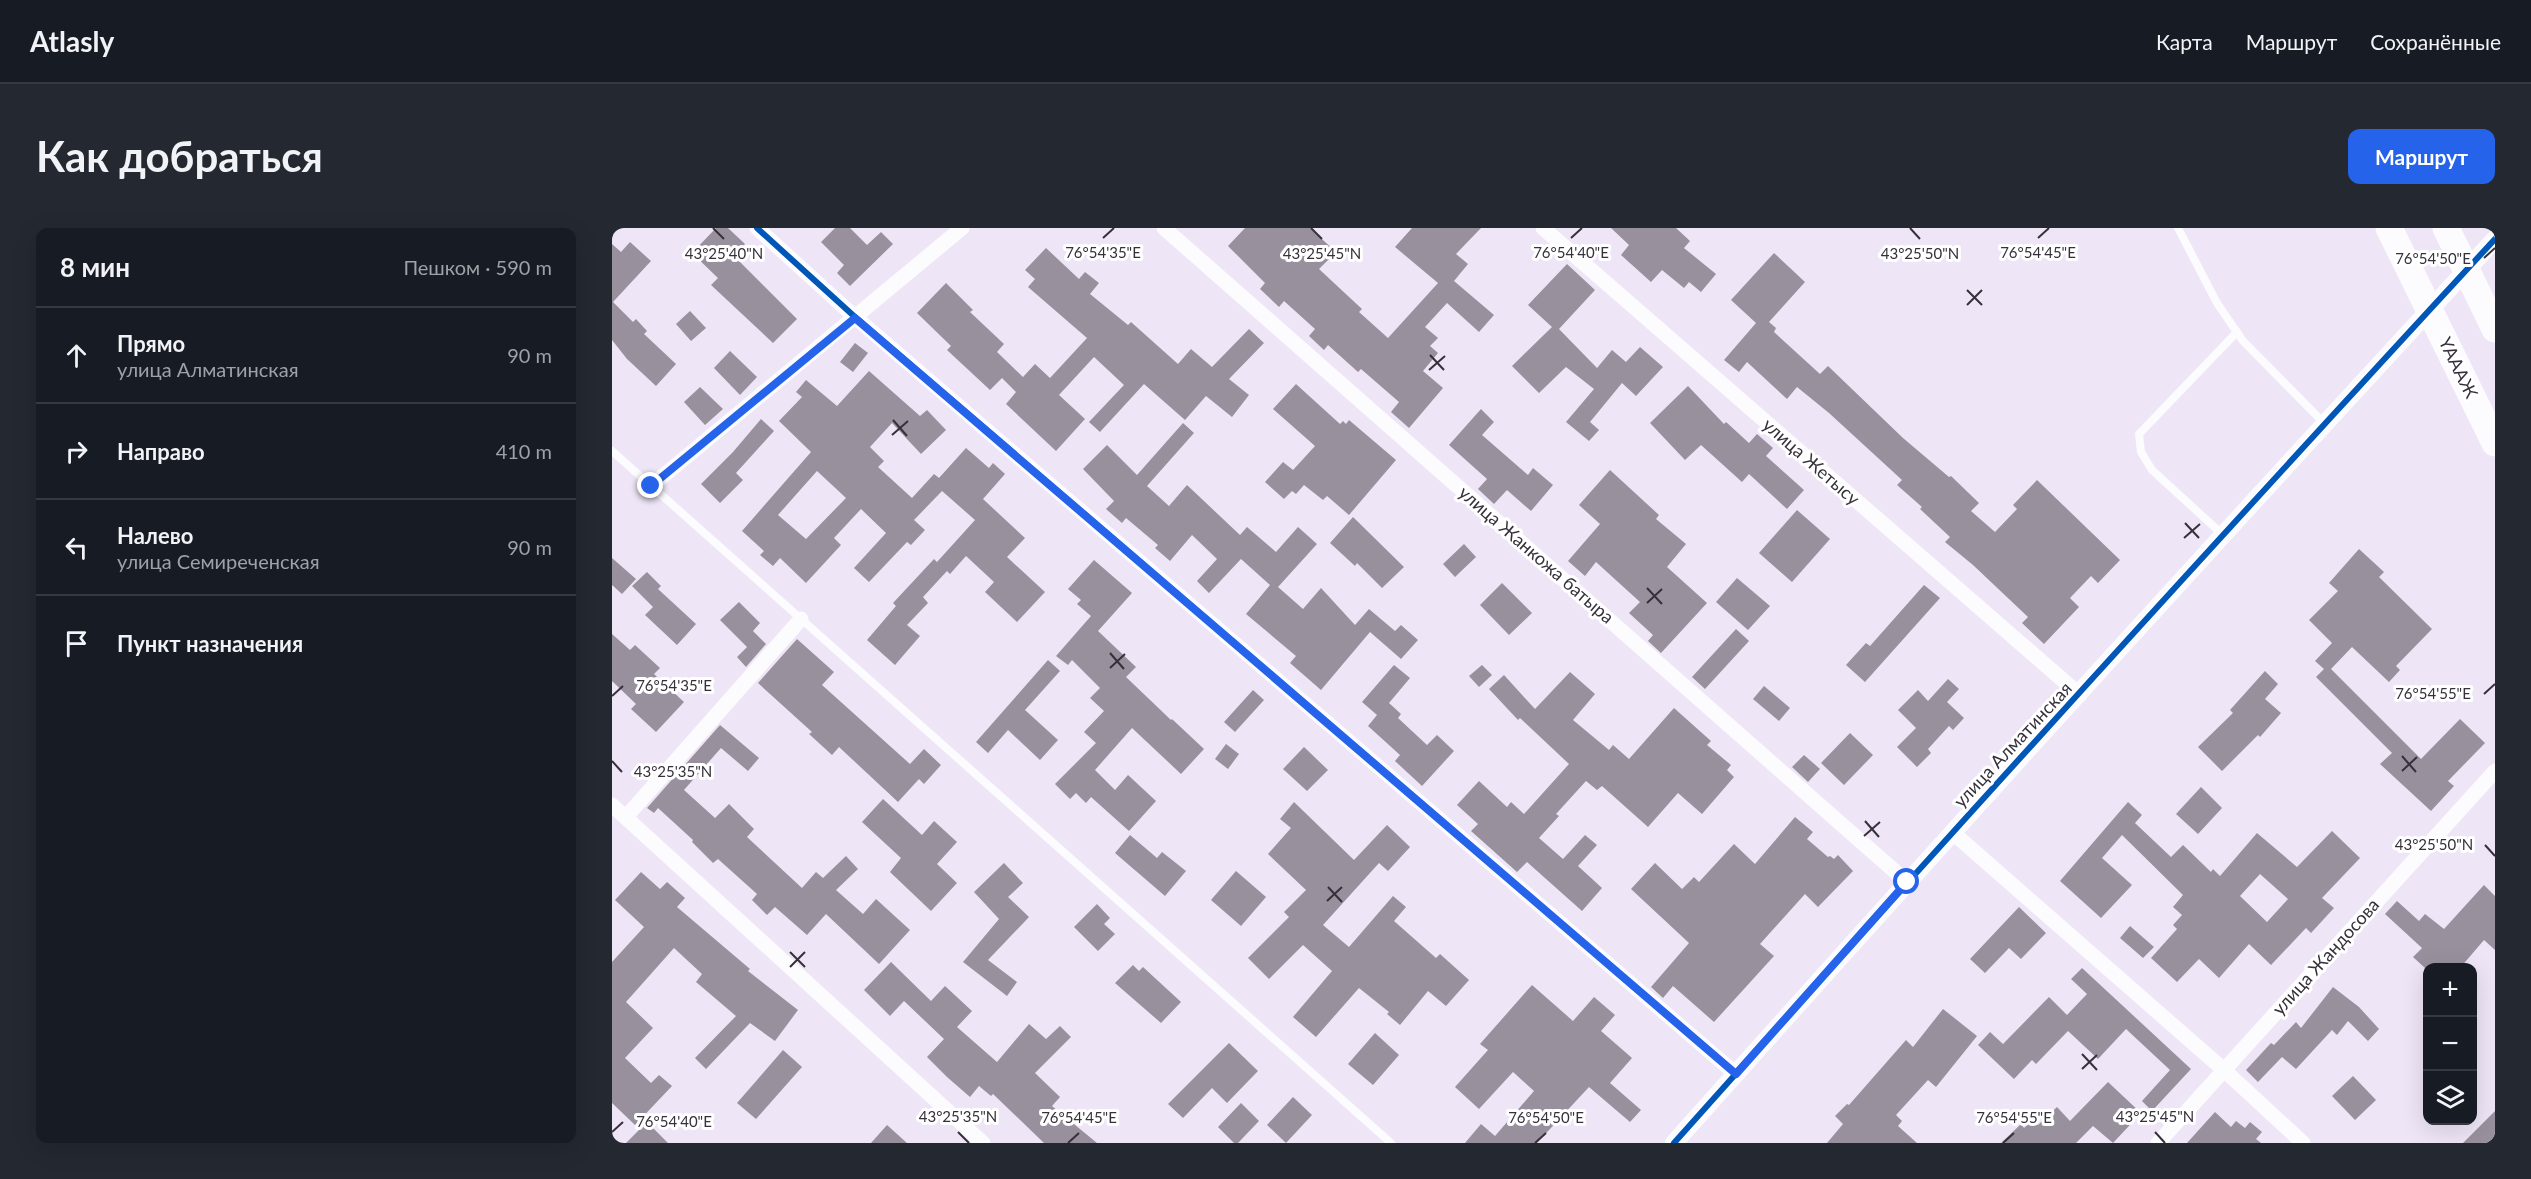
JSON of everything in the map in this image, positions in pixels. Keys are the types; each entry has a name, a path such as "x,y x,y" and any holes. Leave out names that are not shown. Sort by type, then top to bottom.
{"highway":[{"name":"ҮАААЖ","path":"2389,228 2489,432"},
{"path":"2446,228 2495,329"}],"street":[{"path":"757,228 855,318 1736,1074"},
{"path":"651,486 962,228"},
{"name":"улица Жанкожа батыра","path":"1164,228 1907,882"},
{"name":"улица Жетысу","path":"1543,228 2080,695"},
{"name":"улица Алматинская","path":"1674,1143 1952,832 2080,695 2222,534 2495,239"},
{"path":"626,817 801,619"},
{"name":"улица Жандосова","path":"2158,1143 2495,771"},
{"path":"612,805 984,1143"},
{"path":"1952,832 2224,1070 2303,1143"}],"lane":[{"path":"2178,228 2217,303 2243,341 2325,424"},
{"path":"2222,534 2152,470 2140,452 2139,434 2237,332"},
{"path":"612,451 1391,1143"}],"building":[{"path":"716,228 728,228 745,244 734,256 797,319 773,343 711,285 718,278 692,253"},
{"path":"835,228 850,228 867,245 881,232 893,244 850,286 837,273 844,265 821,242"},
{"path":"1245,228 1310,228 1336,252 1319,269 1362,309 1359,312 1388,338 1438,283 1395,247 1412,228 1481,228 1456,254 1468,264 1454,281 1494,315 1479,332 1447,303 1425,327 1438,338 1430,346 1438,353 1423,371 1443,388 1409,428 1391,412 1399,402 1361,369 1358,372 1328,345 1324,350 1309,336 1315,329 1284,301 1279,307 1260,289 1265,283 1228,246"},
{"path":"1611,228 1676,228 1690,241 1684,248 1716,274 1701,292 1689,282 1684,288 1662,270 1651,282 1621,255 1629,245"},
{"path":"630,242 651,261 613,302 633,322 636,319 647,331 644,334 676,364 656,386 627,359 612,340 612,244 621,252"},
{"path":"1046,248 1079,279 1085,272 1099,283 1090,294 1128,325 1131,322 1178,364 1191,349 1212,367 1249,329 1264,343 1229,379 1249,395 1232,417 1206,396 1185,420 1144,384 1100,432 1089,422 1124,385 1094,357 1059,395 1085,419 1056,451 1006,404 1016,392 1002,378 990,390 947,350 951,346 917,313 946,283 973,310 970,312 1004,344 997,352 1023,377 1035,364 1050,378 1087,338 1028,287 1035,279 1025,270"},
{"path":"1774,253 1805,282 1769,322 1776,328 1774,332 1820,374 1828,366 1903,438 1949,477 1951,476 1979,503 1971,511 1995,532 2017,509 2013,505 2037,480 2120,560 2098,583 2091,576 2070,598 2079,607 2044,644 2022,623 2028,617 1945,542 1950,537 1920,509 1922,507 1897,485 1902,480 1829,413 1797,387 1787,399 1747,362 1739,372 1724,360 1756,323 1731,300"},
{"path":"1567,264 1595,290 1559,329 1597,368 1612,350 1626,362 1640,347 1663,367 1636,396 1622,383 1590,422 1599,430 1589,441 1566,422 1594,389 1566,367 1539,393 1512,366 1552,327 1528,305"},
{"path":"690,311 706,328 691,341 676,324"},
{"path":"855,343 868,353 853,372 840,362"},
{"path":"730,351 757,377 740,395 714,368"},
{"path":"869,371 920,416 927,410 946,430 921,454 892,423 870,447 884,461 878,467 912,498 934,474 939,478 966,448 989,468 993,463 1005,474 983,499 1025,538 1007,557 1045,592 1017,622 985,592 994,582 966,556 950,574 947,571 923,597 928,603 907,625 920,636 895,665 867,640 896,606 893,603 934,559 937,562 975,520 942,491 914,520 925,530 911,545 907,542 869,582 854,568 886,533 861,509 834,538 841,545 806,583 780,558 773,566 760,555 764,551 742,531 811,452 779,421 802,397 796,392 806,380 837,406","holes":["817,471 846,498 806,539 778,515"]},
{"path":"1296,384 1340,424 1343,421 1346,424 1349,420 1396,460 1349,515 1327,496 1323,500 1304,485 1296,494 1292,491 1284,499 1265,482 1283,462 1293,470 1315,446 1273,409"},
{"path":"1688,386 1724,424 1726,422 1749,443 1757,434 1773,448 1766,456 1804,490 1787,509 1749,474 1742,482 1701,445 1685,460 1650,423"},
{"path":"700,387 723,409 705,425 684,402"},
{"path":"1481,409 1494,422 1482,435 1528,475 1533,468 1553,485 1531,511 1507,490 1494,504 1478,489 1487,479 1449,445"},
{"path":"761,419 774,431 736,473 743,480 720,503 701,484 733,452"},
{"path":"1183,423 1194,433 1147,486 1169,506 1187,485 1240,535 1247,527 1276,552 1298,527 1317,544 1278,587 1303,609 1321,588 1355,625 1369,609 1395,631 1401,625 1418,640 1401,659 1370,632 1321,690 1290,663 1296,656 1246,614 1270,585 1241,559 1209,593 1197,581 1217,559 1192,535 1170,561 1155,548 1158,545 1126,518 1122,523 1106,509 1114,501 1083,469 1107,445 1137,475"},
{"path":"1610,470 1659,515 1656,519 1686,544 1667,567 1707,603 1661,653 1648,641 1653,635 1629,613 1640,602 1596,562 1585,576 1568,561 1600,524 1579,505"},
{"path":"1797,510 1830,539 1792,582 1759,553"},
{"path":"1353,517 1404,567 1382,588 1357,563 1355,566 1330,543"},
{"path":"1464,544 1476,557 1455,577 1443,564"},
{"path":"2359,549 2384,572 2379,577 2432,629 2396,666 2400,670 2389,682 2352,647 2331,669 2421,759 2460,719 2485,743 2448,781 2454,786 2431,811 2380,764 2392,753 2316,677 2324,669 2315,661 2332,643 2309,620 2338,591 2329,583"},
{"path":"612,558 636,579 622,594 612,585"},
{"path":"1094,560 1132,593 1098,631 1136,667 1126,677 1204,749 1181,774 1132,728 1095,770 1115,790 1128,775 1156,801 1129,831 1091,797 1086,803 1076,793 1070,799 1055,784 1096,743 1084,732 1104,711 1090,698 1100,688 1072,660 1068,665 1056,656 1091,616 1077,604 1081,600 1068,589"},
{"path":"647,572 661,586 658,589 696,624 677,645 645,615 653,607 632,586"},
{"path":"1737,578 1770,606 1748,630 1716,602"},
{"path":"1502,583 1532,613 1509,635 1480,605"},
{"path":"1924,585 1940,598 1865,682 1846,665 1866,643 1870,646"},
{"path":"739,602 760,623 753,631 766,644 746,667 737,657 747,647 720,620"},
{"path":"1736,629 1749,641 1705,689 1692,677"},
{"path":"612,634 630,650 635,645 660,668 654,674 684,702 656,732 631,709 636,704 612,681"},
{"path":"797,639 834,672 822,685 910,764 924,749 941,765 924,784 919,779 898,802 839,747 832,755 809,734 812,732 758,683"},
{"path":"1048,660 1060,671 1025,710 1058,740 1040,760 1008,730 988,753 976,742"},
{"path":"1394,665 1410,678 1389,703 1401,714 1398,718 1427,745 1437,735 1454,751 1422,786 1395,761 1400,755 1368,726 1377,715 1362,702"},
{"path":"1482,665 1492,675 1479,687 1469,676"},
{"path":"2265,671 2278,684 2265,699 2281,713 2260,737 2258,735 2222,771 2198,747 2233,713 2230,710"},
{"path":"1570,672 1595,694 1573,720 1609,750 1613,745 1629,759 1674,708 1711,741 1707,745 1731,765 1727,770 1734,777 1702,814 1678,793 1648,827 1602,786 1597,790 1586,781 1556,814 1559,816 1539,838 1563,859 1585,835 1597,845 1578,866 1602,888 1582,911 1527,862 1517,872 1471,831 1478,824 1457,805 1479,781 1507,807 1511,802 1524,814 1569,764 1520,718 1518,720 1489,689 1504,675 1535,709"},
{"path":"1948,679 1959,689 1947,702 1964,718 1953,730 1949,726 1928,749 1931,753 1917,767 1897,747 1916,728 1898,710 1918,690 1928,701"},
{"path":"1764,686 1790,708 1779,721 1753,699"},
{"path":"1253,690 1264,700 1235,732 1224,722"},
{"path":"720,725 759,758 748,771 721,748 684,790 715,818 729,804 754,829 747,837 802,888 816,872 823,878 846,856 858,869 836,890 863,914 876,899 910,930 879,964 826,914 807,935 775,907 767,915 752,900 757,894 718,859 713,863 692,842 693,840 658,808 654,813 647,808"},
{"path":"1850,733 1873,755 1844,785 1821,763"},
{"path":"1226,744 1239,754 1228,769 1215,759"},
{"path":"1304,747 1328,770 1307,791 1283,769"},
{"path":"1804,755 1820,769 1808,782 1792,767"},
{"path":"2201,787 2222,808 2198,834 2176,814"},
{"path":"883,799 922,835 934,821 957,842 937,864 957,883 931,911 890,872 901,858 862,822"},
{"path":"1294,802 1354,860 1387,825 1410,847 1388,871 1379,863 1323,925 1349,947 1393,896 1406,907 1394,921 1436,958 1440,954 1469,980 1446,1006 1428,991 1400,1025 1387,1014 1389,1012 1359,988 1316,1037 1293,1017 1332,971 1303,945 1269,979 1248,958 1289,917 1284,912 1306,890 1268,854 1291,828 1280,819"},
{"path":"2128,802 2142,815 2135,823 2171,857 2183,845 2211,872 2213,869 2220,876 2257,833 2297,867 2332,831 2360,858 2322,898 2334,908 2311,933 2306,928 2271,965 2249,944 2219,978 2199,959 2177,982 2151,958 2177,929 2173,925 2182,915 2173,907 2183,895 2122,835 2102,858 2132,885 2101,918 2060,881","holes":["2260,874 2288,899 2267,922 2240,896"]},
{"path":"1795,817 1813,832 1807,839 1828,857 1834,859 1838,855 1853,871 1818,907 1805,894 1760,944 1774,956 1714,1022 1673,986 1663,998 1651,987 1689,943 1631,889 1655,863 1682,889 1694,877 1699,882 1734,844 1755,864"},
{"path":"1130,835 1157,858 1162,852 1186,871 1165,896 1115,853"},
{"path":"1004,863 1023,883 1008,897 1029,917 988,960 1017,982 1007,996 963,962 999,919 974,892"},
{"path":"1236,871 1266,897 1241,926 1211,900"},
{"path":"641,872 660,889 667,882 685,898 677,907 750,969 748,971 798,1010 775,1041 750,1023 706,1069 695,1058 736,1016 696,982 702,974 674,948 626,1002 653,1028 625,1058 651,1083 659,1075 672,1086 635,1125 612,1103 612,962 644,927 615,900"},
{"path":"2484,885 2495,896 2495,950 2484,940 2464,963 2423,963 2423,966 2413,957 2422,948 2385,914 2397,901 2419,921 2425,914 2444,929"},
{"path":"1097,904 1110,918 1104,924 1115,934 1098,951 1074,927"},
{"path":"2019,907 2046,933 2021,959 2009,948 1985,973 1970,959"},
{"path":"2130,926 2154,947 2143,958 2120,938"},
{"path":"891,962 931,1001 945,986 972,1011 957,1027 997,1062 1029,1024 1046,1039 1060,1026 1071,1037 1035,1073 1060,1097 1052,1106 1097,1143 1044,1143 993,1094 991,1096 979,1086 970,1097 947,1077 927,1057 944,1039 904,1001 890,1016 864,990"},
{"path":"1133,965 1139,971 1143,967 1181,1002 1161,1023 1115,983"},
{"path":"2082,968 2191,1069 2152,1111 2142,1101 2170,1070 2126,1029 2098,1059 2068,1031 2036,1064 2032,1060 2014,1079 1978,1045 1990,1032 2003,1044 2049,997 2067,1015 2087,994 2071,979"},
{"path":"1532,985 1573,1021 1594,997 1615,1015 1601,1031 1632,1058 1610,1083 1641,1110 1630,1122 1589,1087 1537,1143 1465,1143 1481,1124 1495,1136 1534,1091 1513,1072 1479,1109 1455,1087 1488,1050 1480,1044"},
{"path":"2333,987 2359,1007 2379,1029 2368,1041 2348,1021 2337,1035 2332,1030 2296,1069 2282,1057 2258,1082 2246,1070 2271,1043 2274,1045 2296,1022 2301,1028"},
{"path":"1943,1009 1977,1036 1936,1087 1928,1080 1896,1115 1902,1121 1898,1126 1917,1143 1827,1143 1843,1124 1835,1116 1847,1104 1849,1105 1906,1040 1913,1047"},
{"path":"1375,1033 1399,1055 1373,1085 1348,1064"},
{"path":"1229,1043 1258,1071 1227,1103 1212,1088 1183,1118 1168,1104"},
{"path":"783,1050 802,1067 756,1119 737,1103"},
{"path":"2353,1076 2376,1100 2355,1120 2332,1096"},
{"path":"2108,1082 2141,1113 2113,1143 2093,1126 2076,1143 2001,1143 2021,1124 2024,1128 2033,1119 2038,1125 2057,1107 2070,1121"},
{"path":"1293,1097 1312,1115 1286,1143 1267,1125"},
{"path":"1241,1103 1259,1121 1238,1143 1234,1143 1218,1127"},
{"path":"2495,1111 2495,1143 2463,1143"},
{"path":"2215,1112 2231,1127 2236,1121 2245,1128 2250,1122 2262,1132 2256,1139 2261,1143 2187,1143"},
{"path":"647,1122 668,1143 626,1143"},
{"path":"887,1125 907,1143 871,1143"}],"cycle path":[{"path":"757,228 855,317 1736,1074"},
{"path":"1674,1143 2083,689 2495,239"}],"route":[{"path":"651,486 855,318 1736,1074 1907,882"}]}
